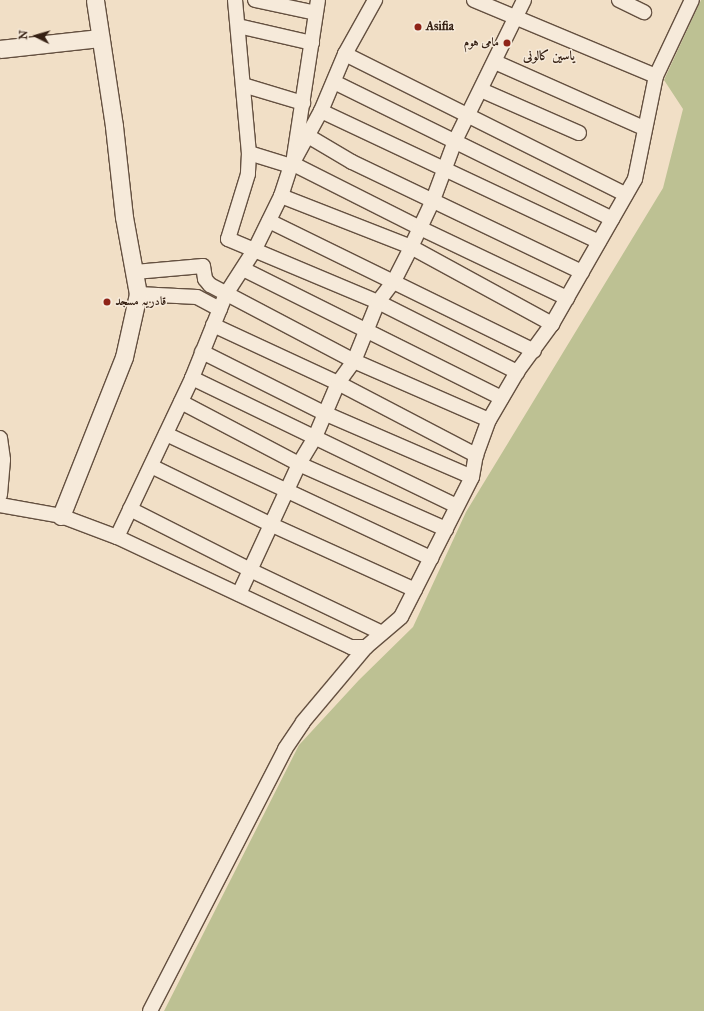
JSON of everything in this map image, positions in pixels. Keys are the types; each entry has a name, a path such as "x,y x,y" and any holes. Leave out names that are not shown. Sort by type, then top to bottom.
{"street":[{"path":"61,516 124,358 138,294 124,217 114,126 100,38 96,0"},
{"path":"235,0 249,153 248,174 228,239 255,249 378,302 517,372"},
{"path":"117,537 192,378 226,294 255,249 282,196 292,165 317,7 254,0"},
{"path":"292,165 321,111 346,54 375,0"},
{"path":"474,0 516,19 656,76"},
{"path":"239,594 299,464 315,437 324,412 338,383 354,361 378,302 394,281 411,247 433,200 456,141 524,0"},
{"path":"619,0 644,12"},
{"path":"150,1011 285,749 303,722 366,647 401,617 472,477 476,455 489,420 517,372 534,351 552,324 635,179 644,128 656,76 692,0"},
{"path":"238,26 312,43"},
{"path":"0,49 100,38"},
{"path":"346,54 626,195"},
{"path":"495,62 644,128"},
{"path":"334,82 612,219"},
{"path":"243,85 303,103"},
{"path":"481,90 579,133"},
{"path":"321,111 599,242"},
{"path":"308,136 352,162 582,272"},
{"path":"249,153 292,165 567,298"},
{"path":"282,196 411,247 552,324"},
{"path":"269,221 534,351"},
{"path":"135,272 200,265 204,269 207,282 226,294 354,361 489,420"},
{"path":"243,269 502,398"},
{"path":"138,294 197,297 220,309"},
{"path":"213,325 338,383 476,455"},
{"path":"202,352 324,412 472,477"},
{"path":"192,378 457,506"},
{"path":"181,402 299,464 446,528"},
{"path":"166,434 431,558"},
{"path":"0,438 3,460 0,495"},
{"path":"151,466 272,525 415,590"},
{"path":"0,505 61,516 117,537 352,647 366,647"},
{"path":"130,509 250,570 382,633"}],"green space":[{"path":"701,0 704,0 704,1011 164,1011 299,745 359,680 413,627 466,512 663,188 683,109 664,80"}],"place":[{"name":"Asifia","path":"418,27"},
{"name":"مامی ہوم","path":"507,43"},
{"name":"قادریہ مسجد","path":"107,302"}],"district":[{"name":"یاسین کالونی","path":"549,56"}]}
